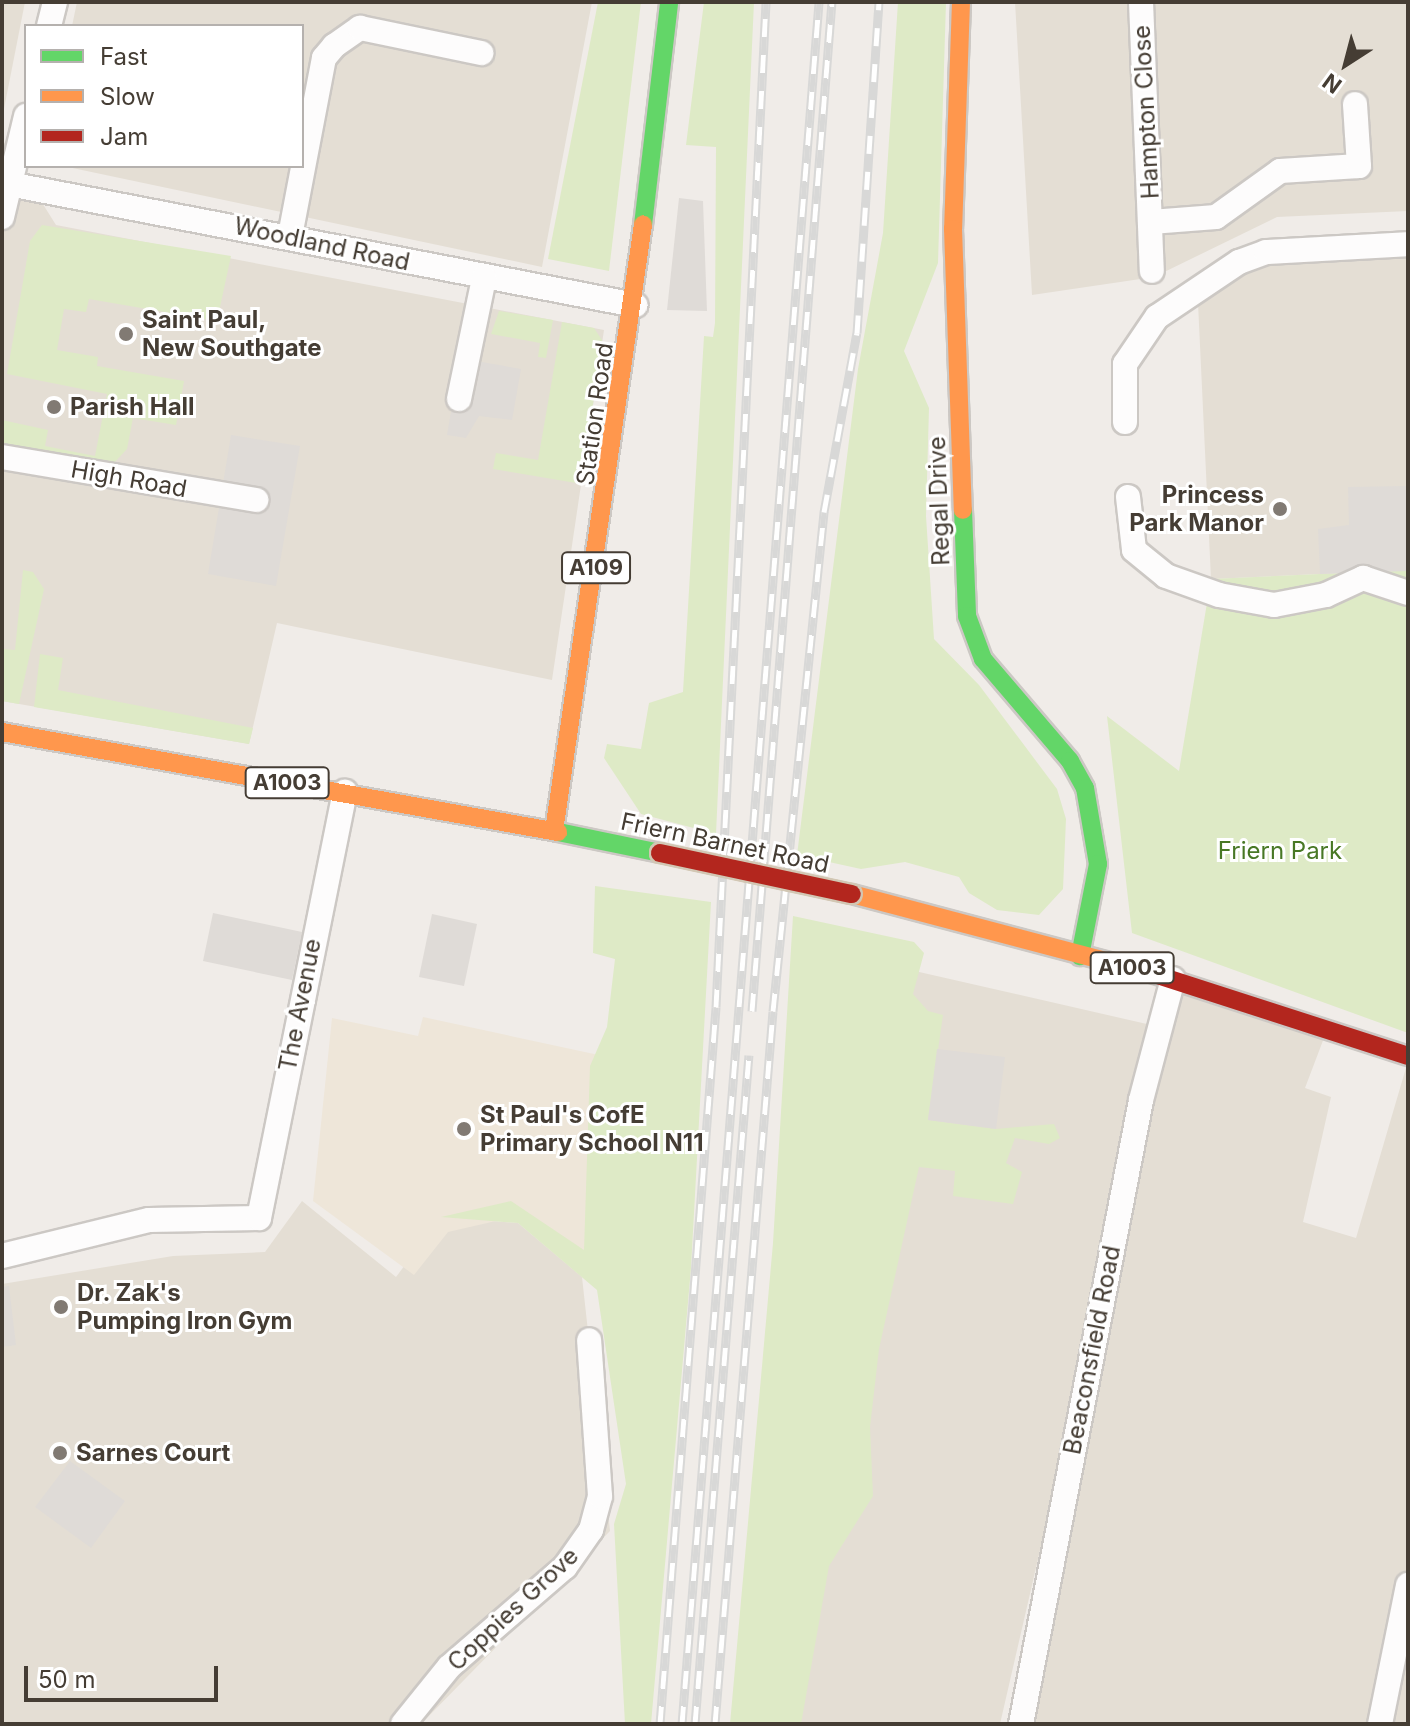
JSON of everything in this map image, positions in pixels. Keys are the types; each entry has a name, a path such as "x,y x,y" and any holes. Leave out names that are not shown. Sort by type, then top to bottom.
{"main road":[{"name":"Station Road","path":"554,831 635,305 669,2"},
{"name":"Regal Drive","path":"961,2 953,229 967,616 983,659 1070,761 1085,788 1098,864 1080,956"},
{"name":"Friern Barnet Road","path":"7,736 345,792 554,831 852,894 1173,979 1408,1056"}],"street":[{"path":"50,24 55,2"},
{"name":"Hampton Close","path":"1141,2 1152,271"},
{"path":"304,163 324,58 334,46 360,28 481,53"},
{"name":"Hampton Close","path":"1151,222 1216,217 1280,171 1359,166 1355,104"},
{"path":"2,217 24,124"},
{"path":"290,236 303,168"},
{"name":"Woodland Road","path":"9,184 635,305"},
{"path":"1125,422 1125,364 1157,317 1239,262 1266,252 1408,244"},
{"path":"459,399 484,278"},
{"name":"High Road","path":"2,457 256,500"},
{"path":"1128,497 1134,550 1166,576 1219,595 1274,605 1326,595 1363,578 1408,593"},
{"name":"The Avenue","path":"2,1256 149,1220 259,1218 345,792"},
{"name":"Beaconsfield Road","path":"1021,1724 1141,1100 1173,979"},
{"name":"Coppies Grove","path":"403,1724 449,1667 565,1567 591,1530 600,1496 589,1340"},
{"path":"1380,1724 1408,1585"}],"shaded area":[{"path":"2,2 25,2 2,119"},
{"path":"77,2 592,2 542,267 72,168 304,168 304,24 72,24"},
{"path":"1015,2 1408,2 1408,211 1277,217 1154,277 1032,295"},
{"path":"2,139 56,225 604,330 552,680 277,623 249,744 2,701"},
{"path":"679,198 703,201 707,311 667,310"},
{"path":"1266,252 1408,253 1408,570 1211,579 1198,303"},
{"path":"460,358 521,369 512,420 479,416 466,438 447,435"},
{"path":"231,435 300,446 276,586 208,574"},
{"path":"1408,486 1408,571 1320,574 1318,529 1349,525 1348,487"},
{"path":"213,913 302,932 292,980 203,961"},
{"path":"432,914 477,924 464,986 419,977"},
{"path":"906,969 1160,1027 1173,981 1327,1030 1305,1088 1331,1097 1303,1222 1356,1238 1408,1061 1408,1724 1016,1724 1113,1233 1000,1724 766,1724"},
{"name":"St Paul's CofE Primary School N11","path":"423,1017 608,1057 606,1279 513,1217 448,1232 414,1275 313,1201 332,1018 418,1036"},
{"path":"937,1049 1005,1057 996,1129 928,1120"},
{"path":"302,1201 396,1277 441,1217 518,1223 582,1277 610,1531 421,1724 2,1724 2,1284 173,1256 265,1252"},
{"path":"9,1286 16,1345 2,1347 2,1287"},
{"path":"70,1461 125,1501 91,1548 35,1507"}],"green space":[{"path":"598,2 641,2 609,271 548,259"},
{"path":"704,2 754,2 716,834 641,814 604,758 607,744 641,749 649,703 683,692 704,336 713,337 715,323 716,147 686,145"},
{"path":"898,2 946,2 938,263 904,351 929,408 926,516 934,639 979,685 1057,789 1066,819 1063,889 1039,915 997,910 969,893 959,877 905,862 861,869 797,855 858,369 883,233"},
{"path":"42,225 231,256 217,321 89,299 86,312 64,309 57,350 98,357 97,366 184,381 176,425 133,418 127,449 112,465 2,449 2,420 48,430 45,446 95,456 107,394 7,374 30,241"},
{"path":"499,311 553,320 546,358 538,357 540,343 491,334"},
{"path":"562,322 594,328 602,340 582,484 493,469 496,453 538,460"},
{"path":"23,570 33,572 44,589 19,704 2,701 2,649 15,650"},
{"name":"Friern Park","path":"1408,570 1408,1033 1132,933 1107,716 1179,771 1211,579"},
{"path":"40,654 63,658 58,690 253,728 249,744 34,707"},
{"path":"595,886 711,902 691,1268 651,1724 625,1724 614,1524 626,1484 597,1290 518,1223 441,1217 511,1201 584,1250 590,1066 607,1027 615,959 593,953"},
{"path":"793,916 914,942 924,953 913,994 928,1011 943,1015 928,1120 996,1129 1054,1124 1060,1138 1049,1144 1015,1138 1006,1163 1022,1172 1013,1204 953,1196 955,1171 919,1167 879,1349 870,1427 873,1496 829,1566 801,1724 730,1724 773,1243"}],"railway":[{"path":"660,1724 716,1007 766,2"},
{"path":"682,1724 819,2"},
{"path":"752,1011 832,2"},
{"path":"715,1724 773,1011 824,512 857,333 879,2"},
{"path":"695,1724 749,1055"}],"traffic: fast":[{"path":"643,225 669,2"},
{"path":"963,510 967,616 983,659 1070,761 1085,788 1098,864 1080,956"},
{"path":"558,832 660,853"}],"traffic: slow":[{"path":"961,2 953,229 963,510"},
{"path":"554,831 643,225"},
{"path":"2,732 558,832"},
{"path":"852,894 1148,972"}],"traffic: jam":[{"path":"660,853 852,894"},
{"path":"1148,972 1408,1056"}],"place":[{"name":"Saint Paul, New Southgate","path":"126,334"},
{"name":"Parish Hall","path":"54,407"},
{"name":"Princess Park Manor","path":"1280,509"},
{"name":"St Paul's CofE Primary School N11","path":"464,1129"},
{"name":"Dr. Zak's Pumping Iron Gym","path":"61,1307"},
{"name":"Sarnes Court","path":"60,1453"}]}
